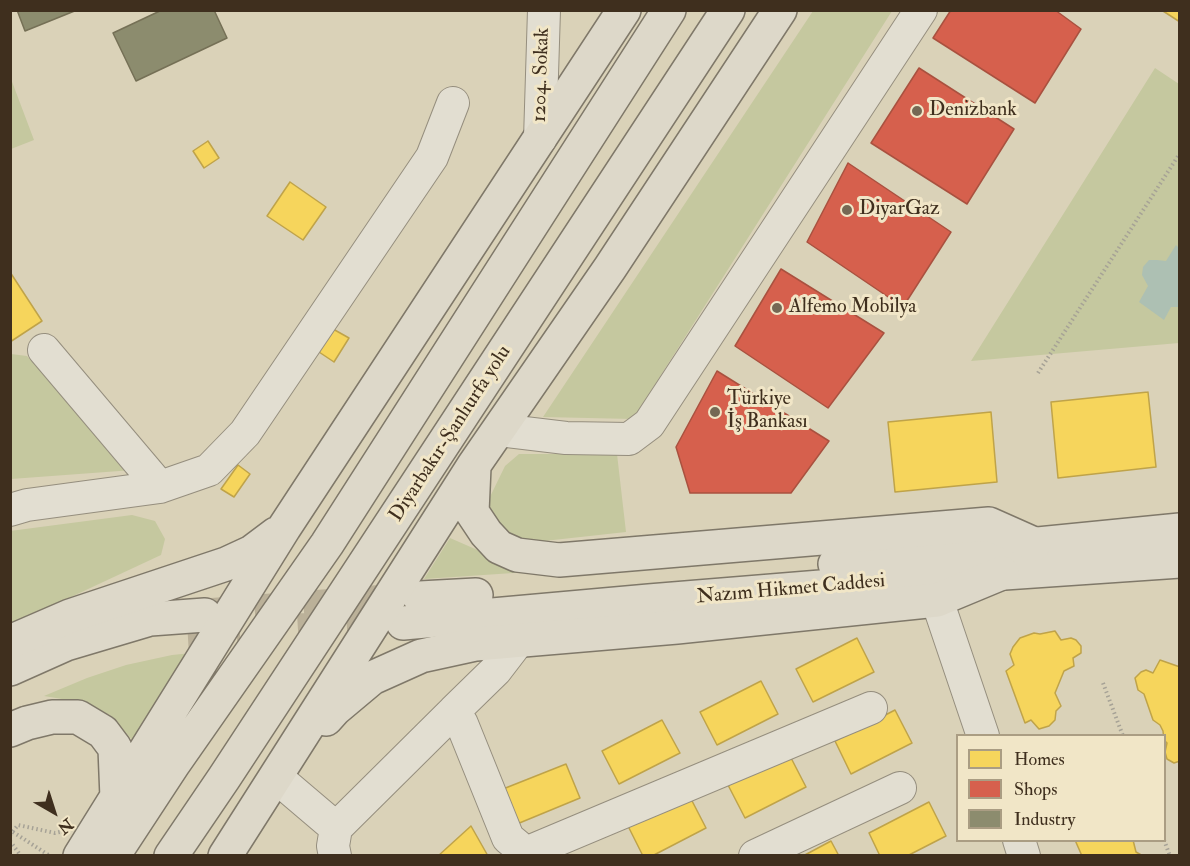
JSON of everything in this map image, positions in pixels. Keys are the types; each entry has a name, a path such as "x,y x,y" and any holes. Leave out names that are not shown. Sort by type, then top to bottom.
{"main road":[{"path":"80,855 284,528 624,10"},
{"path":"112,855 327,544 669,10"},
{"name":"Diyarbakır-Şanlıurfa yolu","path":"171,855 263,719 728,10"},
{"path":"225,855 474,465 610,268 780,10"},
{"path":"474,465 472,513 486,533 500,547 517,555 559,560 989,524 1034,544"},
{"path":"10,642 69,616 226,564 252,552 284,528"},
{"name":"Nazım Hikmet Caddesi","path":"1179,530 920,555 411,610 649,601 1179,561"},
{"path":"276,777 335,709 372,678 421,656 476,644 676,627 937,600 1002,573"},
{"path":"10,669 66,644 150,620 197,627 129,637 55,665 10,687"},
{"path":"10,730 52,717 78,717 103,732 115,748 109,810"}],"street":[{"name":"1204. Sokak","path":"540,139 544,10"},
{"path":"499,430 566,438 629,439 649,424 921,10"},
{"path":"10,510 27,505 160,486 209,470 245,433 432,157 453,103"},
{"path":"44,350 160,486"},
{"path":"937,600 983,734"},
{"path":"276,777 336,842 454,711 496,670 519,640"},
{"path":"454,711 462,724 508,847 526,853 871,708"},
{"path":"755,855 900,788"}],"path":[{"path":"1038,373 1179,153"},
{"path":"1103,683 1123,734"},
{"path":"50,855 12,834 18,825 55,832 109,810"},
{"path":"10,841 21,855"}],"green space":[{"path":"813,11 892,11 633,419 543,417"},
{"path":"1155,68 1179,84 1179,343 971,361"},
{"path":"11,79 34,140 10,149"},
{"path":"11,354 27,356 133,470 11,479"},
{"path":"519,454 617,454 626,532 535,542 513,542 491,515 487,503 505,466"},
{"path":"132,515 155,521 165,539 161,555 11,625 10,531"},
{"path":"450,538 528,572 424,579"},
{"path":"192,653 134,742 110,715 86,703 44,696 126,665"}],"shaded area":[{"path":"1176,245 1179,248 1179,307 1171,307 1164,320 1139,302 1148,286 1142,275 1143,267 1149,260 1166,261"}],"building: Homes":[{"path":"1163,10 1180,10 1180,22 1163,11"},
{"path":"208,141 219,158 204,168 193,151"},
{"path":"290,182 326,207 303,240 267,216"},
{"path":"10,272 42,321 10,342"},
{"path":"333,329 349,338 334,362 319,352"},
{"path":"1148,392 1156,467 1058,478 1051,402"},
{"path":"991,412 997,482 895,492 888,422"},
{"path":"238,465 250,474 234,497 221,489"},
{"path":"1055,631 1061,640 1071,638 1076,640 1081,646 1081,653 1073,658 1074,666 1064,671 1055,693 1061,706 1056,711 1055,720 1049,726 1039,729 1031,720 1025,723 1006,671 1014,665 1010,654 1020,638 1034,633"},
{"path":"857,638 874,672 813,702 796,669"},
{"path":"1160,660 1180,667 1180,761 1174,763 1167,759 1166,756 1166,734 1163,734 1160,725 1153,720 1144,694 1138,690 1135,678 1146,670 1153,673"},
{"path":"761,681 778,714 717,745 700,712"},
{"path":"895,710 912,743 851,774 835,741"},
{"path":"662,720 680,753 619,784 602,751"},
{"path":"789,754 806,787 745,818 728,785"},
{"path":"566,764 580,798 517,824 503,789"},
{"path":"689,795 706,828 652,856 643,856 628,826"},
{"path":"929,802 946,836 907,856 880,856 869,833"},
{"path":"471,826 488,856 438,856"},
{"path":"831,841 839,856 803,856"},
{"path":"1076,842 1134,842 1136,852 1143,856 1082,856"}],"building: Shops":[{"path":"951,10 1055,10 1081,29 1035,103 933,38"},
{"path":"919,68 1014,129 967,204 871,143"},
{"path":"848,163 951,232 903,307 807,242"},
{"path":"781,269 884,333 828,408 735,346"},
{"path":"717,371 829,441 791,493 690,493 676,447"}],"building: Industry":[{"path":"17,10 77,10 25,31"},
{"path":"162,10 214,10 227,38 136,81 113,33"}],"tunnel":[{"path":"206,615 412,599"},
{"path":"298,630 396,624"},
{"path":"188,638 240,635"}],"place":[{"name":"Denizbank","path":"917,111"},
{"name":"DiyarGaz","path":"847,210"},
{"name":"Alfemo Mobilya","path":"777,308"},
{"name":"Türkiye İş Bankası","path":"715,412"}]}
